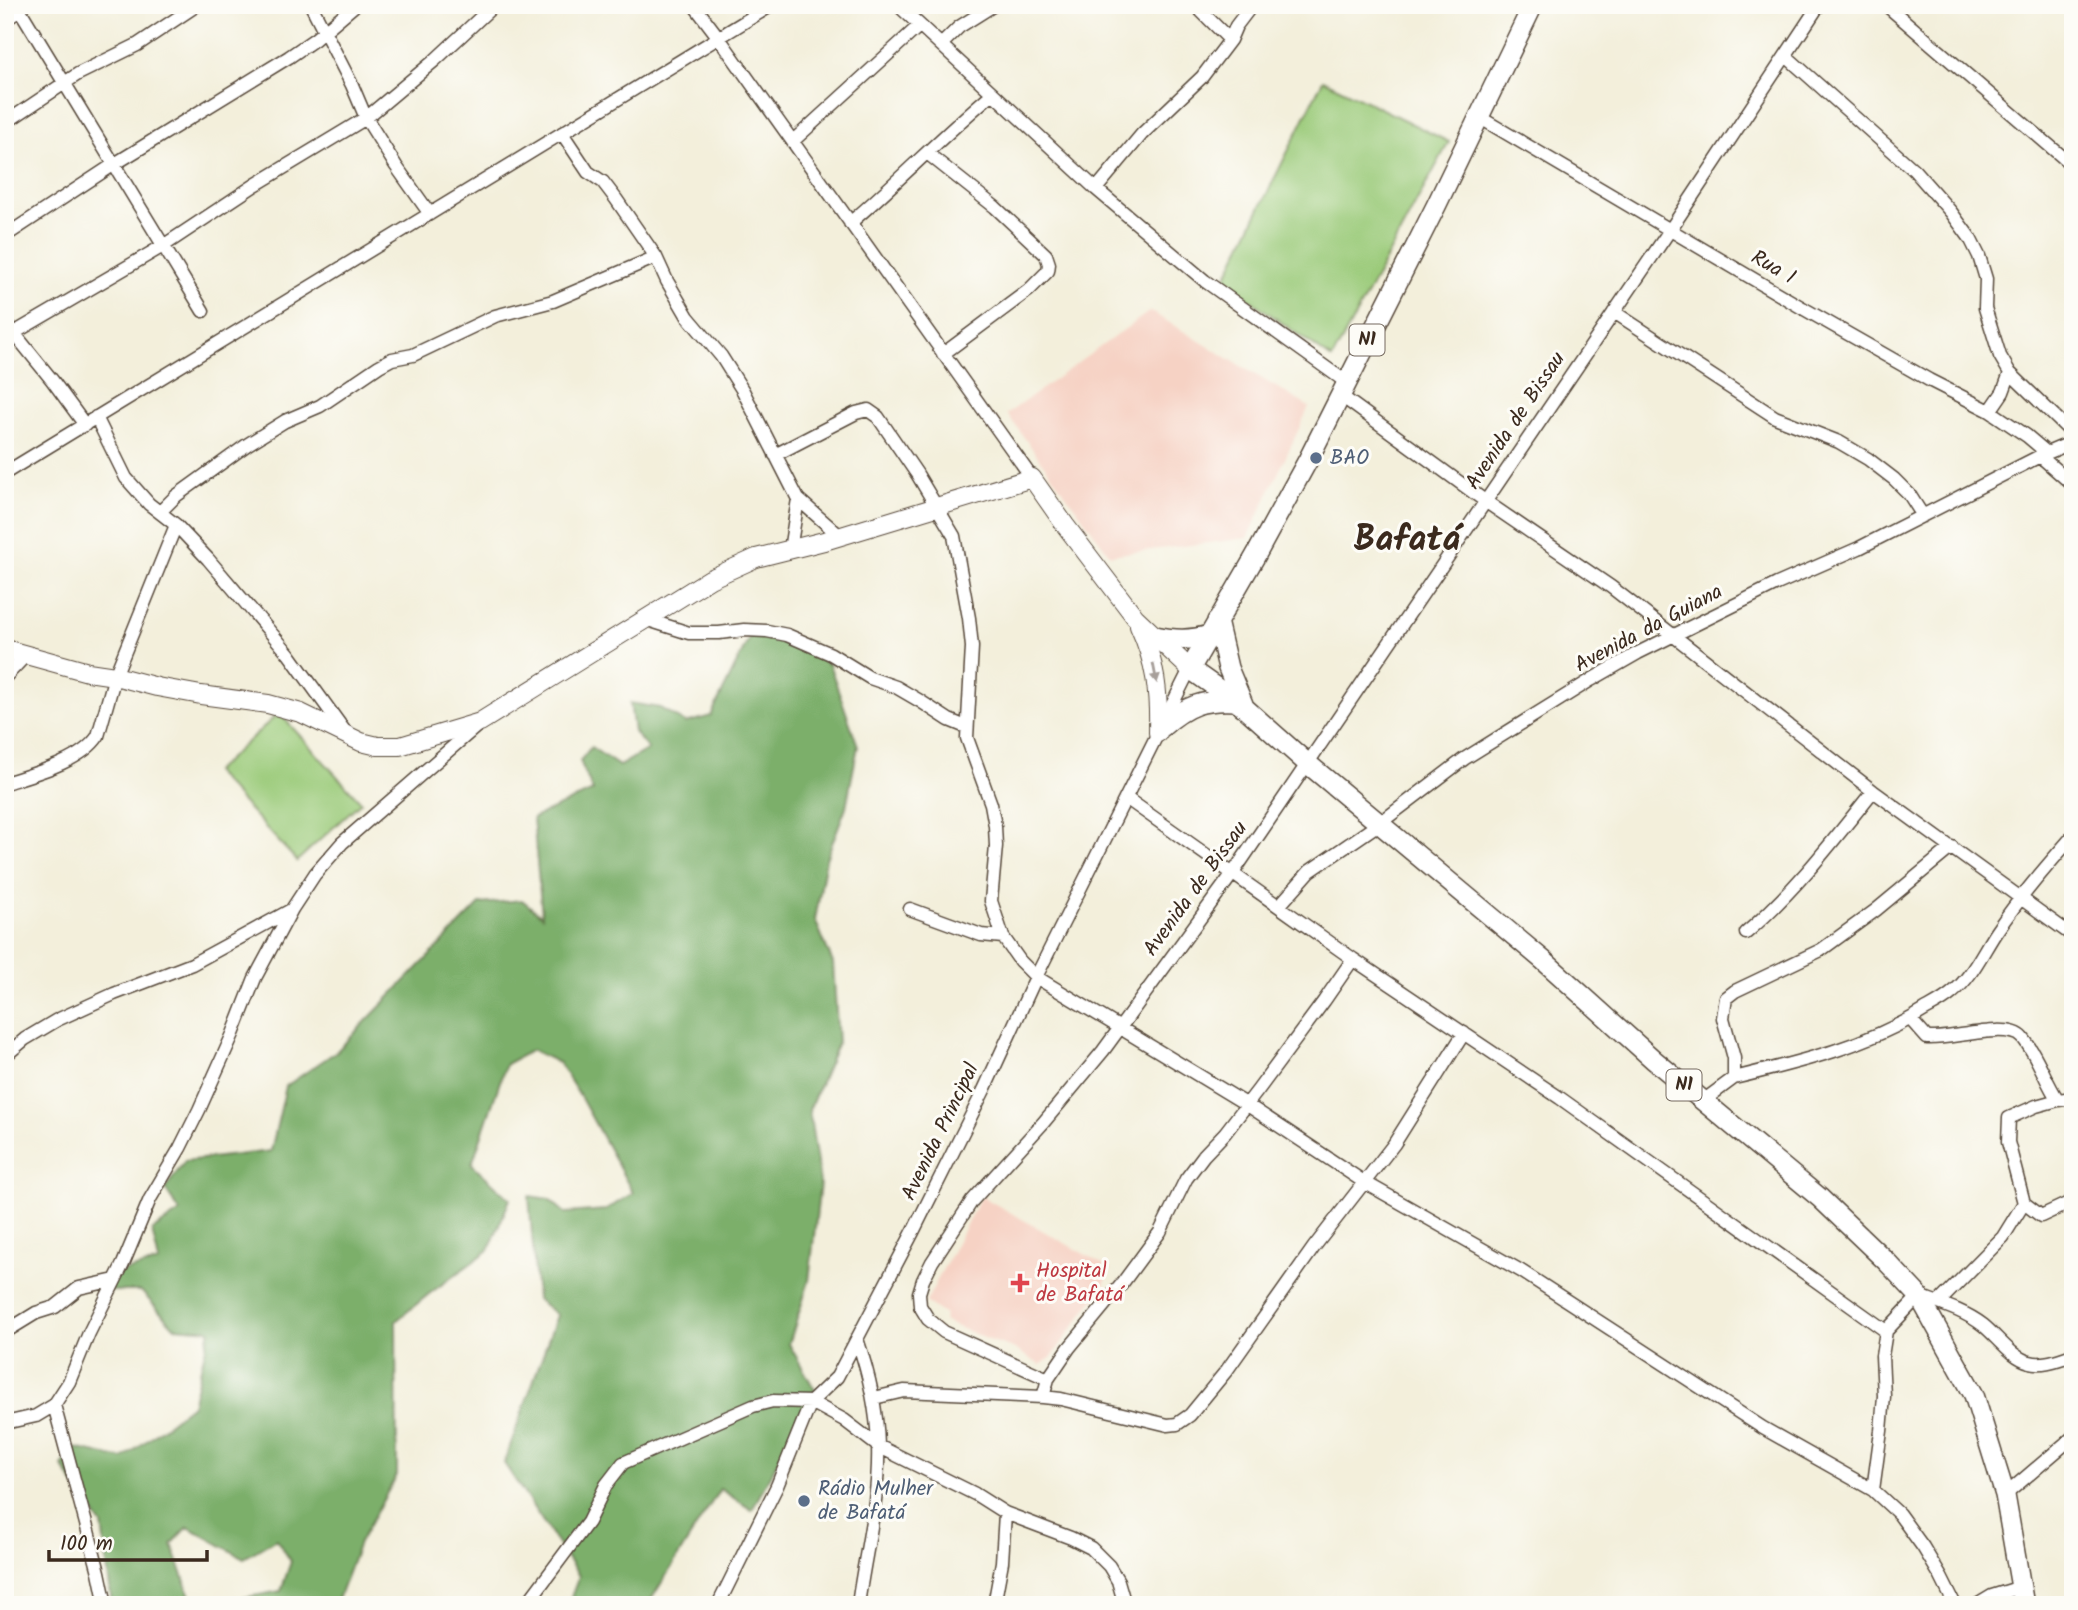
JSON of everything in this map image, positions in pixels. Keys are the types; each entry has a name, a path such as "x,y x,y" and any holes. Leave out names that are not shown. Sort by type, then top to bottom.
{"main road":[{"name":"N1","path":"1533,5 1286,501 1190,668 1240,705 1543,960 1654,1060 1820,1198 1919,1296 1974,1395 2005,1495 2022,1596"},
{"path":"1155,636 1189,640 1213,628 1240,705 1215,700 1200,702 1184,710 1160,730"}],"street":[{"path":"5,123 64,83 138,45 197,5"},
{"path":"311,5 366,118 430,214"},
{"path":"5,236 212,102 289,57 355,5"},
{"path":"14,333 163,246 255,185 366,118 434,61 494,5"},
{"path":"694,5 1032,478 1135,617 1190,668"},
{"path":"5,473 772,5"},
{"path":"898,5 1096,189 1205,281 1485,501 1611,587 1872,791 2073,936"},
{"path":"941,44 959,27 994,5"},
{"path":"1195,5 1230,40"},
{"path":"1096,189 1142,134 1202,76 1230,40 1236,26 1252,5"},
{"name":"Avenida de Bissau","path":"1048,1379 944,1332 928,1319 920,1306 919,1293 932,1262 972,1201 1044,1123 1103,1051 1233,873 1670,230 1819,5"},
{"path":"1886,5 2073,166"},
{"path":"5,20 19,8 203,311"},
{"path":"793,141 919,26"},
{"path":"1786,56 1914,170 1951,212 1979,256 1986,279 1985,308 2000,356 2010,373 2073,434"},
{"path":"850,223 993,93"},
{"name":"Rua 1","path":"1479,117 1929,380 1990,411 2027,436 2073,485"},
{"path":"562,133 588,172 603,182 616,199 656,257 688,317 721,356 743,391 798,499 840,536"},
{"path":"927,153 995,207 1046,255 1048,264 1048,271 1029,290 943,354"},
{"path":"160,512 176,496 248,444 285,421 320,406 392,359 413,355 495,316 553,301 656,257"},
{"path":"1614,312 1775,417 1839,442 1868,459 1894,478 1909,494 1923,516"},
{"path":"5,322 85,425"},
{"path":"1990,411 2003,392 2010,373"},
{"path":"775,455 856,413 868,410 878,416 954,536 969,618 971,674 967,738 995,826 991,901 1003,937 1020,961 1036,977 1247,1104 1364,1182 1521,1271 1763,1428 1873,1490 1899,1514 1923,1547 1955,1605"},
{"path":"96,417 126,478 149,504 176,525 208,559 289,654 348,736"},
{"name":"Avenida da Guiana","path":"1279,906 1310,871 1464,760 1568,693 1638,653 2073,442"},
{"path":"5,1423 36,1416 54,1405 69,1382 150,1199 199,1110 255,978 292,909 315,874 342,843 480,722 738,564 1032,478"},
{"path":"790,550 798,499"},
{"path":"5,783 64,762 93,744 98,736 115,676 176,525"},
{"path":"1135,617 1149,647 1156,672 1160,730"},
{"path":"645,619 689,633 744,630 787,635 831,654 870,678 896,687 949,720 966,727"},
{"path":"5,649 88,672 201,695 279,707 311,717 348,736 379,746 400,746 480,722"},
{"path":"5,677 26,655"},
{"name":"Avenida Principal","path":"718,1605 777,1486 811,1402 837,1377 951,1158 1036,977 1190,668"},
{"path":"1746,933 1773,910 1817,862 1872,791"},
{"path":"1126,798 1353,959 1571,1105 1886,1331"},
{"path":"1703,1101 1734,1078 1864,1041 1911,1020 1952,993 1964,982 2021,898 2073,836"},
{"path":"1734,1078 1734,1058 1723,1018 1726,998 1735,991 1821,950 1876,910 1952,847"},
{"path":"5,1056 25,1039 57,1020 114,994 192,964 292,909"},
{"path":"910,909 981,934 1003,937"},
{"path":"1043,1397 1048,1379 1069,1348 1160,1233 1186,1179 1225,1133 1353,959"},
{"path":"1911,1020 1927,1038 1997,1031 2018,1034 2059,1100"},
{"path":"874,1398 904,1391 1043,1397 1168,1425 1184,1420 1227,1370 1314,1247 1394,1144 1464,1033"},
{"path":"2073,1098 2036,1106 2009,1118 2008,1142 2024,1203 2041,1216 2073,1201"},
{"path":"1938,1303 2003,1237 2024,1203"},
{"path":"5,1332 36,1313 55,1307 79,1288 115,1280"},
{"path":"1873,1490 1884,1396 1882,1356 1886,1331 1919,1296 1968,1315 2027,1362 2039,1364 2073,1355"},
{"path":"857,1339 874,1398 878,1446 872,1518 858,1605"},
{"path":"526,1605 588,1522 606,1485 623,1463 753,1406 773,1401 811,1402 844,1420 878,1446 975,1494 1005,1513 1091,1548 1109,1566 1118,1581 1125,1605"},
{"path":"54,1405 106,1605"},
{"path":"2005,1495 2073,1437"},
{"path":"994,1605 1003,1554 1005,1513"},
{"path":"1977,1605 1992,1596 2022,1596"}],"shaded area":[{"path":"1150,311 1309,407 1248,538 1110,555 1007,414"},
{"name":"Hospital de Bafatá","path":"981,1196 1111,1269 1098,1297 1093,1300 1051,1358 1040,1365 1013,1348 943,1321 945,1315 926,1302"}],"green space":[{"path":"1323,80 1449,142 1332,359 1224,281"},
{"path":"753,630 783,639 829,664 858,746 846,807 826,859 815,920 833,963 838,1042 809,1110 820,1183 809,1281 789,1344 815,1390 752,1510 720,1489 649,1603 651,1605 568,1605 579,1576 504,1463 557,1315 537,1299 529,1196 549,1199 565,1213 606,1210 633,1193 559,1063 532,1050 506,1064 472,1164 510,1199 489,1250 396,1321 397,1475 359,1543 336,1605 232,1605 242,1598 281,1591 291,1561 276,1539 244,1558 188,1527 172,1544 193,1605 112,1605 102,1525 62,1466 76,1448 123,1459 192,1405 210,1330 174,1327 141,1291 110,1291 113,1274 159,1262 152,1231 180,1212 165,1189 185,1161 271,1151 286,1086 337,1051 480,904 522,900 542,916 533,818 593,791 580,761 591,747 619,766 648,749 634,732 630,703 660,708 686,723 711,716"},
{"path":"279,713 361,802 297,861 214,772"}],"place":[{"name":"BAO","path":"1316,458"},
{"name":"Hospital de Bafatá","path":"1020,1283"},
{"name":"Rádio Mulher de Bafatá","path":"804,1501"}],"district":[{"name":"Bafatá","path":"1407,541"}]}
